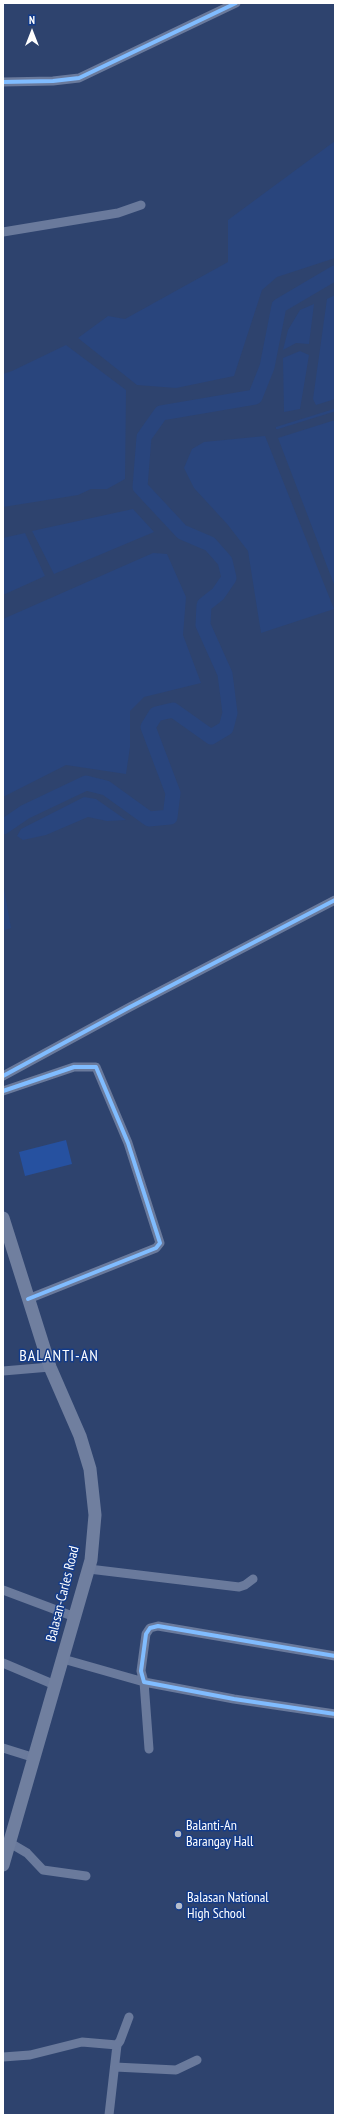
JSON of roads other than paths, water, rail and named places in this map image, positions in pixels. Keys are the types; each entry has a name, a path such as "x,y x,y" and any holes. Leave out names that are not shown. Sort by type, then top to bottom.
{"main road":[{"name":"Balasan-Carles Road","path":"3,1218 50,1367 80,1436 90,1469 95,1515 91,1560 3,1865"}],"street":[{"path":"3,82 53,81 79,78 236,3"},
{"path":"3,232 118,213 141,206"},
{"path":"3,1076 335,900"},
{"path":"3,1091 74,1067 96,1067 128,1143 160,1243 156,1248 28,1299"},
{"path":"3,1371 50,1367"},
{"path":"88,1569 239,1587 245,1585 253,1579"},
{"path":"3,1590 75,1617"},
{"path":"149,1749 144,1682 141,1671 146,1634 150,1628 158,1626 335,1656"},
{"path":"63,1659 144,1682 234,1699 335,1714"},
{"path":"3,1663 55,1685"},
{"path":"3,1748 35,1758"},
{"path":"10,1843 27,1853 43,1870 86,1876"},
{"path":"109,2115 117,2045 129,2017"},
{"path":"3,2057 30,2055 82,2042 117,2045"},
{"path":"115,2067 176,2070 197,2060"}],"waterway":[{"path":"3,827 25,812 86,783 106,788 149,819 170,817 173,793 148,727 156,714 173,710 211,737 226,728 230,713 225,674 203,625 204,605 218,594 229,578 225,561 210,544 182,532 140,487 144,437 161,413 255,397 267,367 279,306 335,273"},
{"path":"277,428 335,410"}],"place":[{"name":"Balanti-An Barangay Hall","path":"178,1834"},
{"name":"Balasan National High School","path":"179,1906"}],"district":[{"name":"BALANTI-AN","path":"59,1356"}]}
